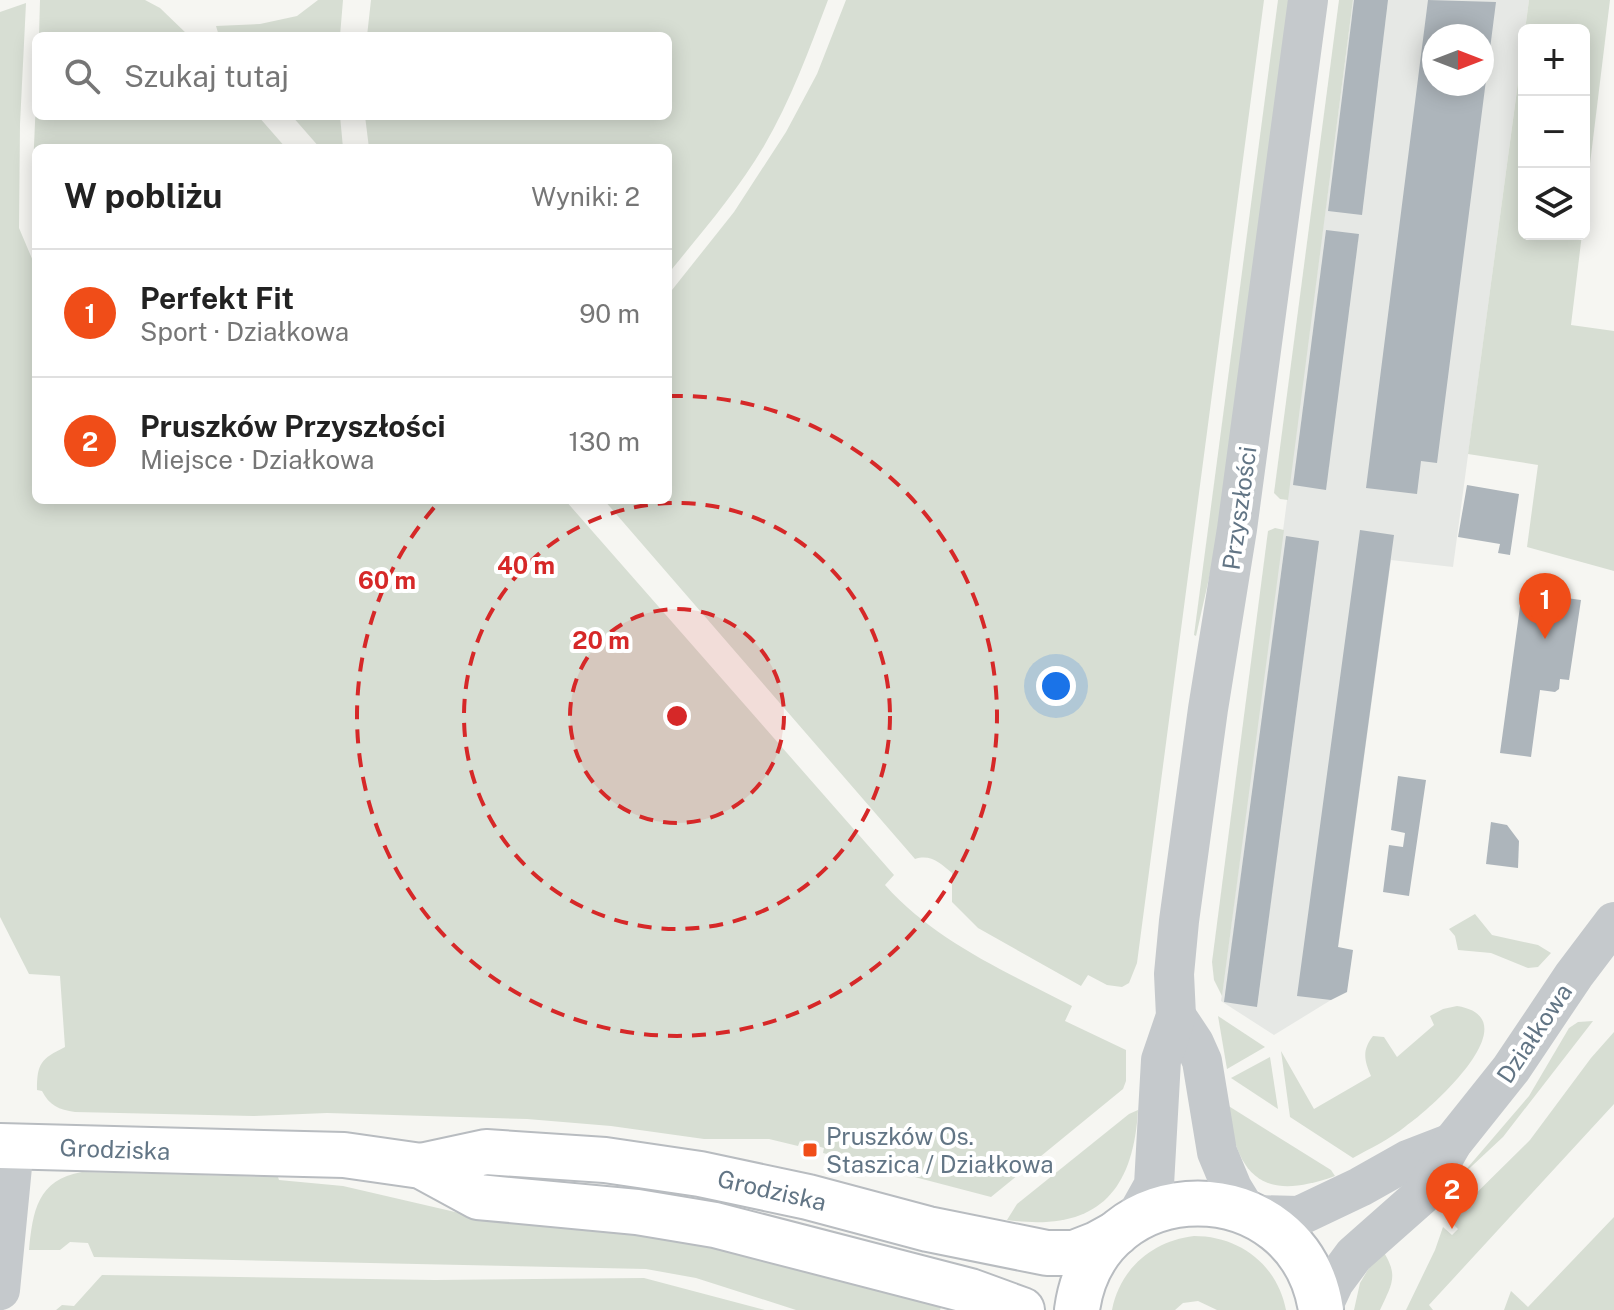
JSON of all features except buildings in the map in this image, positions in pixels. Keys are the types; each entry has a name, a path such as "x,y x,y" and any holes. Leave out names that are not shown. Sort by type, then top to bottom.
{"main road":[{"name":"Grodziska","path":"7,1146 344,1155 421,1166 486,1152 605,1160 700,1174 808,1197 928,1229 1047,1253 1074,1253 1097,1244 1156,1209 1190,1203 1224,1204 1250,1213"},
{"name":"Grodziska","path":"421,1166 478,1197 637,1212 715,1225 970,1291 1022,1310"},
{"path":"1250,1213 1284,1236 1299,1253 1310,1273 1321,1310"},
{"path":"1077,1310 1089,1269 1126,1226"}],"street":[{"name":"Przyszłości","path":"1126,1226 1154,1185 1161,1060 1176,1016 1174,974 1179,921 1238,519 1308,0"},
{"name":"Działkowa","path":"1321,1310 1334,1282 1354,1255 1423,1194 1452,1143 1519,1058 1574,975 1614,922"},
{"name":"Przyszłości","path":"1176,1016 1202,1061 1217,1152 1232,1188 1250,1213"},
{"path":"1250,1213 1299,1216 1408,1160 1452,1143"},
{"path":"0,1290 7,1146"}],"shaded area":[{"path":"40,0 145,0 160,8 185,32 39,32"},
{"path":"318,0 343,0 340,32 218,32 216,26 260,24 297,16"},
{"path":"371,0 828,0 774,129 730,196 672,269 672,144 368,144 366,120 672,120 672,32 367,32"},
{"path":"846,0 1264,0 1137,963 1129,983 1122,987 1107,985 1088,975 1081,986 978,928 952,902 952,873 931,859 915,859 607,504 672,504 672,290 734,212 786,132 817,74"},
{"path":"1278,0 1289,0 1216,547 1196,636 1194,635"},
{"path":"1339,0 1353,0 1288,500 1280,499 1274,493"},
{"path":"1353,0 1529,0 1526,24 1518,24 1518,82 1453,567 1391,560 1331,1000 1274,1035 1221,1001"},
{"path":"1529,0 1610,0 1590,164 1590,24 1526,24"},
{"path":"26,3 19,228 32,259 32,504 569,504 894,875 885,885 926,923 972,954 1072,1006 1065,1021 1126,1050 1123,1089 991,1197 823,1153 824,1148 800,1141 798,1146 769,1139 704,1139 611,1126 527,1119 327,1113 253,1116 75,1112 55,1106 42,1091 37,1090 42,1063 65,1047 60,976 29,974 0,917 0,12"},
{"path":"1518,83 1518,240 1581,240 1571,325 1614,331 1614,571 1527,547 1538,465 1468,454"},
{"path":"35,120 262,120 282,144 34,144"},
{"path":"296,120 340,120 343,144 316,144"},
{"path":"1275,528 1284,530 1222,996 1214,980 1212,962 1268,531"},
{"path":"1475,914 1492,935 1538,945 1551,953 1538,967 1528,968 1491,953 1458,950 1455,936 1449,929"},
{"path":"1457,1006 1477,1014 1484,1027 1481,1044 1453,1083 1394,1135 1353,1158 1290,1117 1281,1051 1314,1109 1371,1076 1365,1055 1373,1036 1384,1037 1397,1057 1434,1025 1430,1016"},
{"path":"1218,1016 1265,1047 1227,1069"},
{"path":"1593,1021 1503,1137 1457,1180 1529,1096 1569,1028 1578,1022"},
{"path":"1614,1032 1614,1104 1429,1305 1433,1310 1406,1310 1443,1227 1452,1235 1458,1229 1449,1220 1530,1140"},
{"path":"1270,1057 1278,1109 1231,1078"},
{"path":"1227,1105 1331,1170 1335,1176 1289,1186 1258,1178 1238,1151"},
{"path":"1138,1110 1128,1165 1117,1186 1103,1202 1085,1213 1063,1220 1007,1220 1017,1204"},
{"path":"82,1172 278,1177 279,1180 343,1186 481,1218 596,1227 703,1244 942,1305 940,1310 796,1310 696,1278 646,1269 94,1257 88,1243 70,1242 60,1250 29,1250 40,1199 55,1182"},
{"path":"1614,1217 1614,1310 1504,1310 1511,1291 1528,1307"},
{"path":"1194,1236 1226,1241 1254,1256 1274,1279 1286,1310 1217,1310 1198,1301 1183,1303 1175,1310 1112,1310 1122,1282 1140,1260 1165,1244"},
{"path":"1381,1248 1392,1272 1388,1292 1380,1310 1354,1310 1360,1283"},
{"path":"102,1275 435,1280 644,1278 765,1310 56,1310 62,1305 74,1306"}],"place":[{"name":"Perfekt Fit","path":"1545,639"},
{"name":"Pruszków Os. Staszica / Działkowa","path":"810,1150"},
{"name":"Pruszków Przyszłości","path":"1452,1229"}]}
